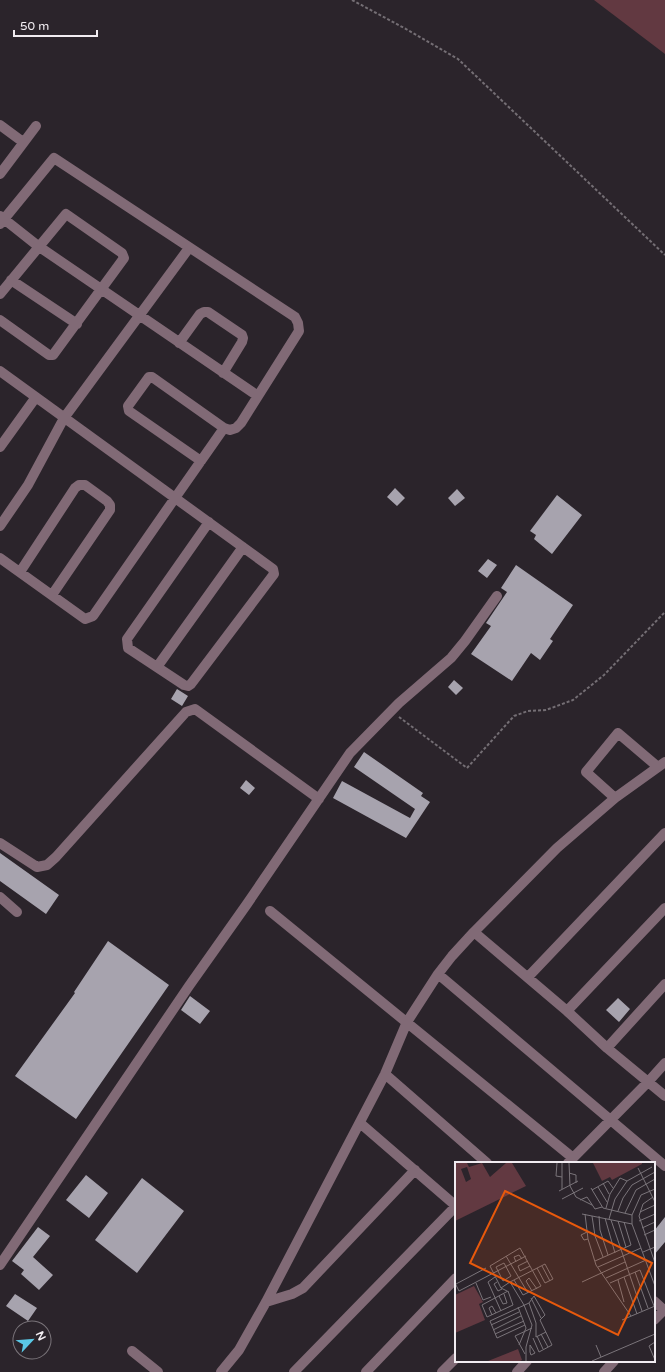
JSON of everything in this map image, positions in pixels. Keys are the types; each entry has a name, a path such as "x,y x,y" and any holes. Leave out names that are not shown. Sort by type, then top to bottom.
{"street":[{"path":"0,125 24,142"},
{"path":"0,174 36,126"},
{"path":"201,461 129,411 128,406 149,377 152,377 224,428 230,430 236,428 258,396 299,331 298,323 294,318 54,158 1,219 101,290 258,396"},
{"path":"0,294 63,215 66,214 122,253 124,256 53,356 49,355 0,320"},
{"path":"0,526 28,485 64,418 189,248"},
{"path":"11,280 77,324"},
{"path":"179,343 200,314 208,312 242,335 243,338 223,372"},
{"path":"1,373 36,397 64,418 209,522 273,569 274,574 188,686 184,685 128,648 127,639 209,522"},
{"path":"0,447 36,397"},
{"path":"0,558 85,619 93,616 224,428"},
{"path":"20,572 75,488 79,485 84,485 107,501 110,505 110,510 52,595"},
{"path":"157,667 243,547"},
{"path":"0,1265 350,753 391,711 451,658 497,596"},
{"path":"0,844 37,867 47,865 56,857 186,712 195,709 319,799"},
{"path":"221,1372 239,1350 266,1302 385,1074 406,1022 438,974 474,932 557,848 615,798 662,765 618,733 586,772 615,798"},
{"path":"528,977 665,833"},
{"path":"0,897 17,912"},
{"path":"567,1011 665,908"},
{"path":"270,911 406,1022 570,1161 665,1063"},
{"path":"474,932 567,1011 607,1048 665,1096"},
{"path":"438,974 665,1166"},
{"path":"607,1048 665,984"},
{"path":"385,1074 486,1162"},
{"path":"360,1122 455,1205"},
{"path":"266,1302 292,1294 303,1288 415,1170"},
{"path":"294,1372 455,1207"},
{"path":"366,1372 455,1279"},
{"path":"655,1302 665,1309 655,1319"},
{"path":"132,1351 158,1372"},
{"path":"442,1372 455,1359"},
{"path":"517,1372 526,1362"},
{"path":"604,1372 613,1362"}],"path":[{"path":"352,0 458,59 665,255"},
{"path":"391,711 468,768 514,716 528,711 546,710 573,700 604,675 665,612"}],"shaded area":[{"path":"594,0 665,0 665,54"}],"building":[{"path":"395,488 405,498 397,506 387,497"},
{"path":"457,489 465,498 455,506 448,498"},
{"path":"557,495 582,515 552,554 534,539 536,535 530,531"},
{"path":"488,559 497,565 487,578 478,571"},
{"path":"516,565 573,605 550,639 553,641 540,660 531,653 512,681 471,654 491,626 486,623 507,592 501,588"},
{"path":"454,680 463,688 456,695 448,687"},
{"path":"177,689 188,696 182,706 171,699"},
{"path":"364,752 423,793 421,796 430,802 406,838 333,798 342,781 410,818 415,809 354,767"},
{"path":"246,780 255,788 249,795 240,788"},
{"path":"0,853 59,895 46,914 0,881"},
{"path":"108,941 169,985 76,1119 15,1076 75,993 74,992"},
{"path":"190,996 210,1011 200,1024 181,1010"},
{"path":"618,998 630,1009 619,1022 606,1010"},
{"path":"86,1175 108,1193 89,1218 66,1200"},
{"path":"142,1178 184,1211 137,1273 95,1240"},
{"path":"665,1217 665,1242 655,1254 655,1230"},
{"path":"38,1227 50,1236 33,1257 53,1275 39,1290 21,1274 24,1270 12,1261"},
{"path":"15,1294 37,1308 29,1320 27,1320 6,1306"}]}
